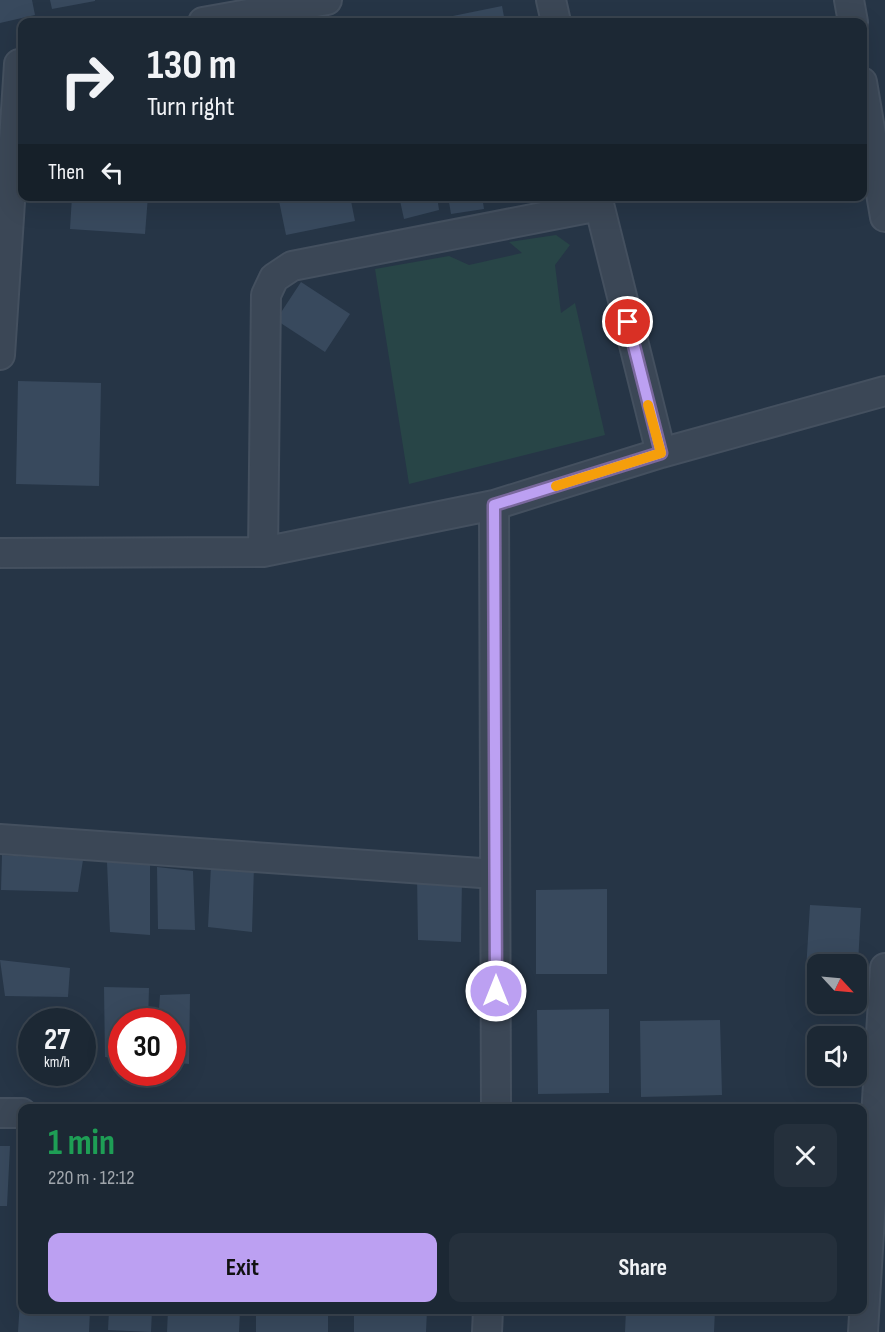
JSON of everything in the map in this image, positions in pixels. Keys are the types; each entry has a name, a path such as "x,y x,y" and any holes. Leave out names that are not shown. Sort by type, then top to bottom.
{"street":[{"path":"226,18 327,0"},
{"path":"551,0 555,18"},
{"path":"849,0 852,18"},
{"path":"0,355 14,65"},
{"path":"867,111 885,217"},
{"path":"263,552 266,295 274,278 292,266 598,201 661,453"},
{"path":"0,553 263,552 494,505 661,453 885,392"},
{"path":"494,505 496,1104"},
{"path":"0,839 495,874"},
{"path":"867,1263 885,968"},
{"path":"0,1113 18,1113"},
{"path":"487,1332 488,1314"},
{"path":"863,1332 864,1314"}],"green space":[{"path":"556,235 570,245 555,265 561,313 575,303 605,435 409,484 375,269 449,256 469,265 522,253 509,242"}],"building":[{"path":"0,0 32,0 35,15 0,23"},
{"path":"50,0 95,0 95,1 52,9"},
{"path":"502,6 504,18 443,18"},
{"path":"72,201 148,201 145,234 70,229"},
{"path":"279,201 351,201 355,221 286,235"},
{"path":"400,201 438,201 439,210 404,219"},
{"path":"449,201 483,201 484,209 451,214"},
{"path":"301,282 350,314 325,352 276,320"},
{"path":"18,381 101,383 99,486 16,484"},
{"path":"2,855 83,860 78,892 1,890"},
{"path":"107,862 150,863 150,935 110,932"},
{"path":"211,865 254,866 252,932 208,927"},
{"path":"157,867 193,871 195,930 158,929"},
{"path":"417,875 462,879 461,942 418,940"},
{"path":"607,889 607,974 536,974 536,890"},
{"path":"810,905 861,908 859,954 807,954"},
{"path":"807,954 807,987 805,987"},
{"path":"0,960 70,968 68,997 5,996"},
{"path":"104,987 149,988 148,1008 108,1008 108,1057 105,1057"},
{"path":"190,994 189,1064 186,1064 186,1008 159,1008 160,995"},
{"path":"609,1009 609,1093 538,1094 537,1010"},
{"path":"720,1020 722,1095 641,1097 640,1021"},
{"path":"0,1146 10,1146 7,1206 0,1206"},
{"path":"19,1314 90,1314 89,1332 18,1332"},
{"path":"109,1314 152,1314 151,1332 108,1330"},
{"path":"168,1314 240,1314 239,1332 167,1332"},
{"path":"256,1314 328,1314 328,1332 256,1332"},
{"path":"354,1314 427,1314 426,1332 354,1332"},
{"path":"626,1314 715,1314 714,1332 625,1332"}],"slow traffic":[{"path":"556,486 661,453 648,405"}],"route":[{"path":"496,991 494,505 661,453 628,322"}]}
